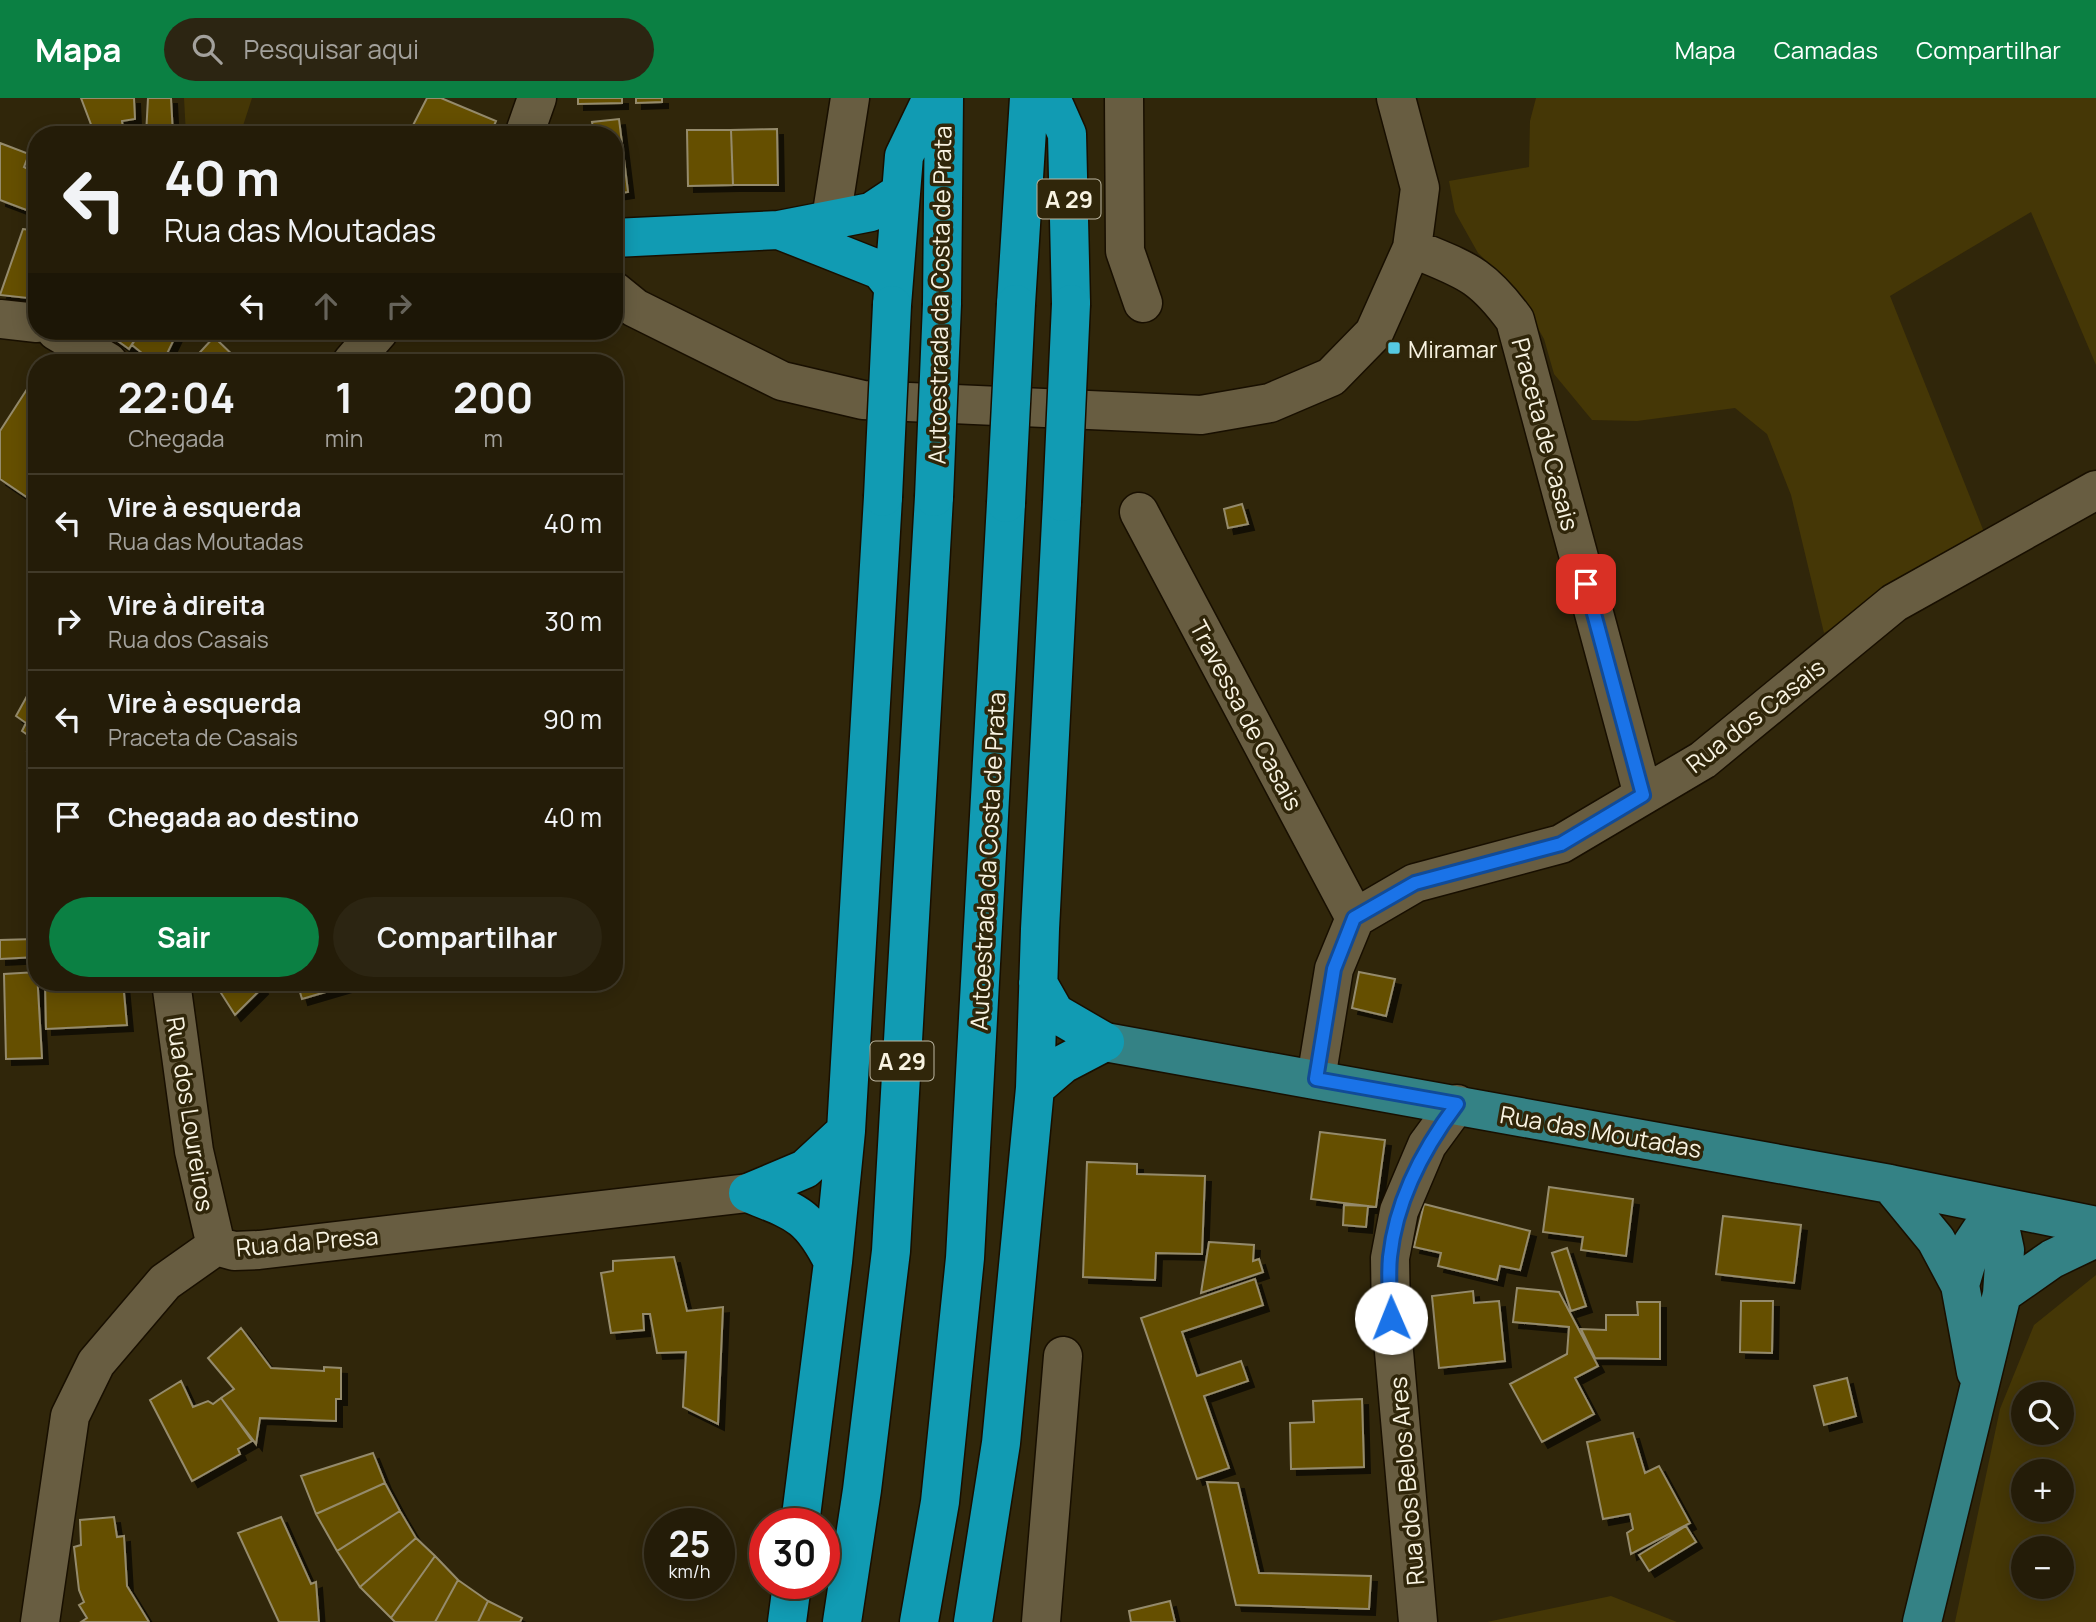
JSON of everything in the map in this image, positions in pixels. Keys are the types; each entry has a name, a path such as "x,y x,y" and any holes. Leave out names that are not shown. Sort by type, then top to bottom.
{"highway":[{"name":"A 29","path":"802,1508 833,1262 846,1131 898,194 904,156 932,98"},
{"name":"Autoestrada da Costa de Prata","path":"842,1622 862,1490 891,1251 934,497 942,304 944,98"},
{"name":"Autoestrada da Costa de Prata","path":"919,1622 940,1502 965,1258 1028,98"},
{"name":"A 29","path":"973,1622 1001,1443 1035,1088 1071,304 1067,134 1051,98"},
{"path":"623,238 779,230 871,212 898,194"},
{"path":"779,230 880,270 892,295"},
{"path":"1038,983 1055,1013 1105,1042"},
{"path":"1035,1088 1063,1065 1105,1042"},
{"path":"747,1193 805,1169 846,1131"},
{"path":"747,1193 800,1214 821,1238 833,1262"},
{"path":"787,1622 790,1599"}],"main road":[{"name":"Rua das Moutadas","path":"1105,1042 1890,1184 1996,1208 2096,1226"},
{"path":"1890,1184 1936,1240 1960,1285 1978,1386"},
{"path":"1960,1285 1972,1244 1996,1208"},
{"path":"1922,1622 2002,1294 2005,1250 1996,1208"},
{"path":"2002,1294 2052,1259 2096,1238"}],"street":[{"path":"527,126 537,98"},
{"path":"831,219 849,98"},
{"path":"1124,98 1125,251 1143,303"},
{"path":"623,303 782,381 863,400 1201,415 1270,403 1331,377 1374,332 1412,248 1420,188 1396,98"},
{"name":"Praceta de Casais","path":"1412,248 1471,273 1493,290 1515,320 1643,795"},
{"path":"0,318 28,322"},
{"path":"71,340 95,354"},
{"name":"Rua dos Casais","path":"1354,918 1415,883 1561,844 1703,760 1894,603 2096,489"},
{"name":"Travessa de Casais","path":"1139,512 1354,918"},
{"path":"1316,1079 1334,969 1354,918"},
{"name":"Rua dos Loureiros","path":"172,991 194,1151 216,1246"},
{"name":"Rua dos Belos Ares","path":"1418,1622 1391,1318 1390,1258 1399,1211 1427,1145 1457,1104"},
{"name":"Rua da Presa","path":"40,1622 70,1416 96,1363 165,1282 216,1246 234,1251 259,1250 747,1193"},
{"path":"1041,1622 1063,1356"}],"shaded area":[{"path":"184,98 252,98 243,126 186,126"},
{"path":"1536,98 2096,98 2096,365 2031,212 1890,296 1986,537 1824,633 1791,495 1767,434 1735,408 1637,421 1592,420 1554,374 1544,339 1515,288 1478,253 1455,212 1449,181 1529,167 1530,121"},
{"path":"2096,1275 2096,1622 1955,1622 2000,1409 2034,1325"},
{"path":"1611,1596 1677,1622 1487,1622"}],"building":[{"path":"81,98 134,98 135,119 122,121 123,126 92,126"},
{"path":"148,98 171,98 173,126 146,126"},
{"path":"427,98 441,98 496,121 494,126 413,126"},
{"path":"578,98 622,98 622,103 578,104"},
{"path":"636,98 662,98 662,102 636,103"},
{"path":"619,119 620,126 593,126 592,122"},
{"path":"777,129 778,185 733,185 731,130"},
{"path":"687,130 731,130 733,185 688,186"},
{"path":"0,143 28,154 24,167 28,169 28,211 0,200"},
{"path":"623,151 628,192 623,193"},
{"path":"23,229 28,230 28,298 0,295"},
{"path":"116,340 134,340 129,349"},
{"path":"135,340 174,340 167,354 143,354 132,345"},
{"path":"211,340 217,340 232,354 198,354"},
{"path":"28,388 28,498 0,479 0,431"},
{"path":"1242,504 1248,524 1228,528 1224,509"},
{"path":"28,694 28,735 22,731 26,723 16,716"},
{"path":"28,939 28,957 0,959 0,940"},
{"path":"1359,972 1395,979 1386,1016 1352,1008"},
{"path":"28,973 28,991 38,991 42,1058 6,1059 4,974"},
{"path":"45,991 124,991 127,1025 46,1029"},
{"path":"220,991 259,991 235,1015"},
{"path":"300,991 329,991 302,999"},
{"path":"1320,1132 1385,1140 1376,1207 1311,1199"},
{"path":"1087,1162 1137,1164 1137,1174 1205,1176 1202,1254 1156,1253 1155,1280 1083,1277"},
{"path":"1549,1187 1633,1199 1626,1256 1581,1250 1583,1237 1543,1232"},
{"path":"1424,1204 1530,1231 1520,1270 1500,1266 1497,1280 1438,1266 1441,1253 1414,1247"},
{"path":"1344,1205 1368,1206 1366,1227 1343,1225"},
{"path":"1723,1216 1801,1225 1794,1283 1716,1274"},
{"path":"1209,1242 1254,1245 1253,1261 1259,1259 1263,1272 1201,1293"},
{"path":"1567,1248 1586,1306 1571,1311 1552,1253"},
{"path":"674,1257 687,1311 723,1307 718,1424 683,1407 686,1352 657,1353 650,1314 643,1314 644,1330 611,1333 601,1273 613,1271 613,1261"},
{"path":"1255,1279 1263,1305 1182,1332 1197,1376 1241,1361 1248,1381 1204,1396 1229,1468 1197,1479 1141,1318"},
{"path":"1517,1288 1559,1292 1598,1366 1575,1378 1594,1414 1542,1442 1510,1384 1567,1354 1569,1327 1513,1322"},
{"path":"1473,1291 1474,1303 1499,1301 1505,1361 1439,1368 1432,1296"},
{"path":"1741,1301 1773,1301 1772,1353 1740,1352"},
{"path":"1637,1302 1660,1302 1660,1359 1595,1358 1581,1329 1606,1330 1606,1315 1638,1315"},
{"path":"241,1328 271,1368 324,1371 324,1367 341,1368 341,1399 336,1399 336,1421 260,1418 256,1444 221,1398 234,1389 208,1358"},
{"path":"1847,1378 1856,1416 1824,1425 1814,1386"},
{"path":"181,1381 193,1407 208,1401 213,1404 221,1398 252,1441 238,1449 240,1454 192,1481 150,1400"},
{"path":"1362,1399 1364,1467 1291,1469 1290,1423 1314,1422 1313,1401"},
{"path":"1633,1433 1645,1473 1659,1466 1690,1523 1631,1554 1627,1533 1633,1529 1630,1514 1603,1519 1587,1442"},
{"path":"373,1453 385,1483 316,1514 301,1476"},
{"path":"1207,1482 1238,1483 1259,1573 1371,1576 1369,1609 1236,1605"},
{"path":"385,1483 400,1511 337,1551 316,1514"},
{"path":"400,1511 416,1538 360,1587 337,1551"},
{"path":"114,1517 117,1537 124,1536 127,1586 149,1622 81,1622 87,1618 79,1605 84,1602 79,1590 74,1547 81,1545 80,1520"},
{"path":"281,1517 311,1584 316,1582 319,1622 279,1622 238,1533"},
{"path":"1686,1526 1696,1542 1649,1571 1639,1555"},
{"path":"416,1538 435,1556 391,1618 360,1587"},
{"path":"435,1556 458,1580 435,1622 395,1622 391,1618"},
{"path":"458,1580 488,1601 478,1622 435,1622"},
{"path":"488,1601 522,1618 520,1622 478,1622"},
{"path":"1170,1601 1175,1622 1131,1622 1129,1611"}],"place":[{"name":"Miramar","path":"1394,348"}],"route":[{"path":"1391,1318 1390,1258 1399,1211 1427,1145 1457,1104 1316,1079 1334,969 1354,918 1415,883 1561,844 1643,795 1586,584"}]}
